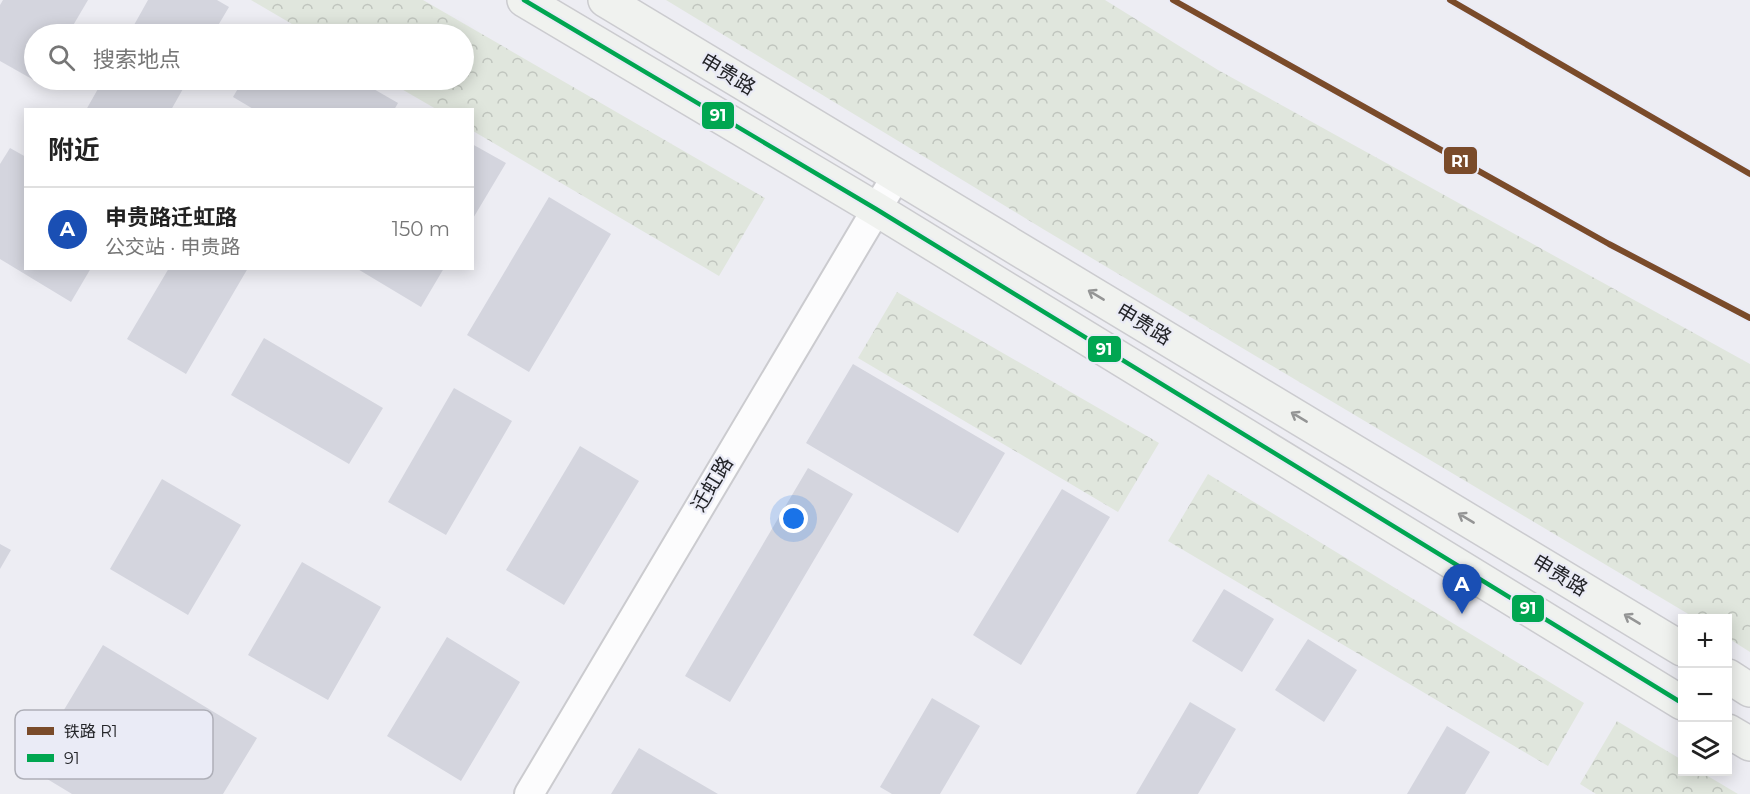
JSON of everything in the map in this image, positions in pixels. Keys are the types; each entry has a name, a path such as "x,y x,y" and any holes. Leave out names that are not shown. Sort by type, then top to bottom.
{"main road":[{"name":"申贵路","path":"524,0 876,210 1678,700"},
{"name":"申贵路","path":"605,0 1678,646"},
{"path":"1732,679 1750,690"},
{"path":"1732,733 1750,744"}],"street":[{"name":"迁虹路","path":"528,794 897,175"}],"green space":[{"path":"251,0 423,0 464,24 292,24"},
{"path":"666,0 1105,0 1218,70 1750,364 1750,652 1732,641 1732,614 1688,614 1043,229"},
{"path":"474,30 765,198 719,276 474,132 474,108 434,108 403,90 474,90"},
{"path":"897,292 1159,443 1118,512 858,358"},
{"path":"1208,474 1584,703 1548,766 1168,541"},
{"path":"1617,721 1678,758 1678,776 1708,776 1738,794 1596,794 1580,784"}],"building":[{"path":"3,0 88,0 74,24 24,24 24,75 0,61 0,5"},
{"path":"148,0 217,0 229,7 219,24 135,24"},
{"path":"97,90 182,90 172,108 87,108"},
{"path":"237,90 375,90 398,103 395,108 252,108 233,97"},
{"path":"474,145 506,163 474,217"},
{"path":"10,148 24,156 24,270 90,270 71,302 0,259 0,164"},
{"path":"549,197 611,234 529,372 467,335"},
{"path":"168,270 247,270 186,374 127,339"},
{"path":"359,270 443,270 421,307"},
{"path":"264,338 383,408 349,464 231,395"},
{"path":"853,364 1005,453 958,533 806,443"},
{"path":"454,388 512,421 446,535 388,502"},
{"path":"580,446 639,481 564,605 506,570"},
{"path":"808,468 853,494 730,702 685,676"},
{"path":"162,479 241,525 188,615 110,569"},
{"path":"1062,489 1110,517 1021,665 973,635"},
{"path":"0,544 11,550 0,569"},
{"path":"302,562 381,607 328,700 248,655"},
{"path":"1224,589 1274,619 1242,672 1192,641"},
{"path":"447,637 520,682 461,781 387,736"},
{"path":"1308,639 1357,670 1324,722 1275,690"},
{"path":"103,645 211,710 64,710"},
{"path":"932,698 980,726 940,794 892,794 880,787"},
{"path":"1190,702 1236,729 1198,794 1136,794"},
{"path":"213,711 257,738 223,794 72,794 47,779 213,779"},
{"path":"1447,726 1490,752 1465,794 1407,794"},
{"path":"639,748 718,794 611,794"}],"rail line":[{"name":"R1","path":"1173,0 1609,244 1750,318"},
{"name":"R1","path":"1450,0 1750,174"}],"transit line":[{"name":"91","path":"524,0 876,209 1678,701"}],"place":[{"name":"申贵路迁虹路","path":"1462,614"}]}
